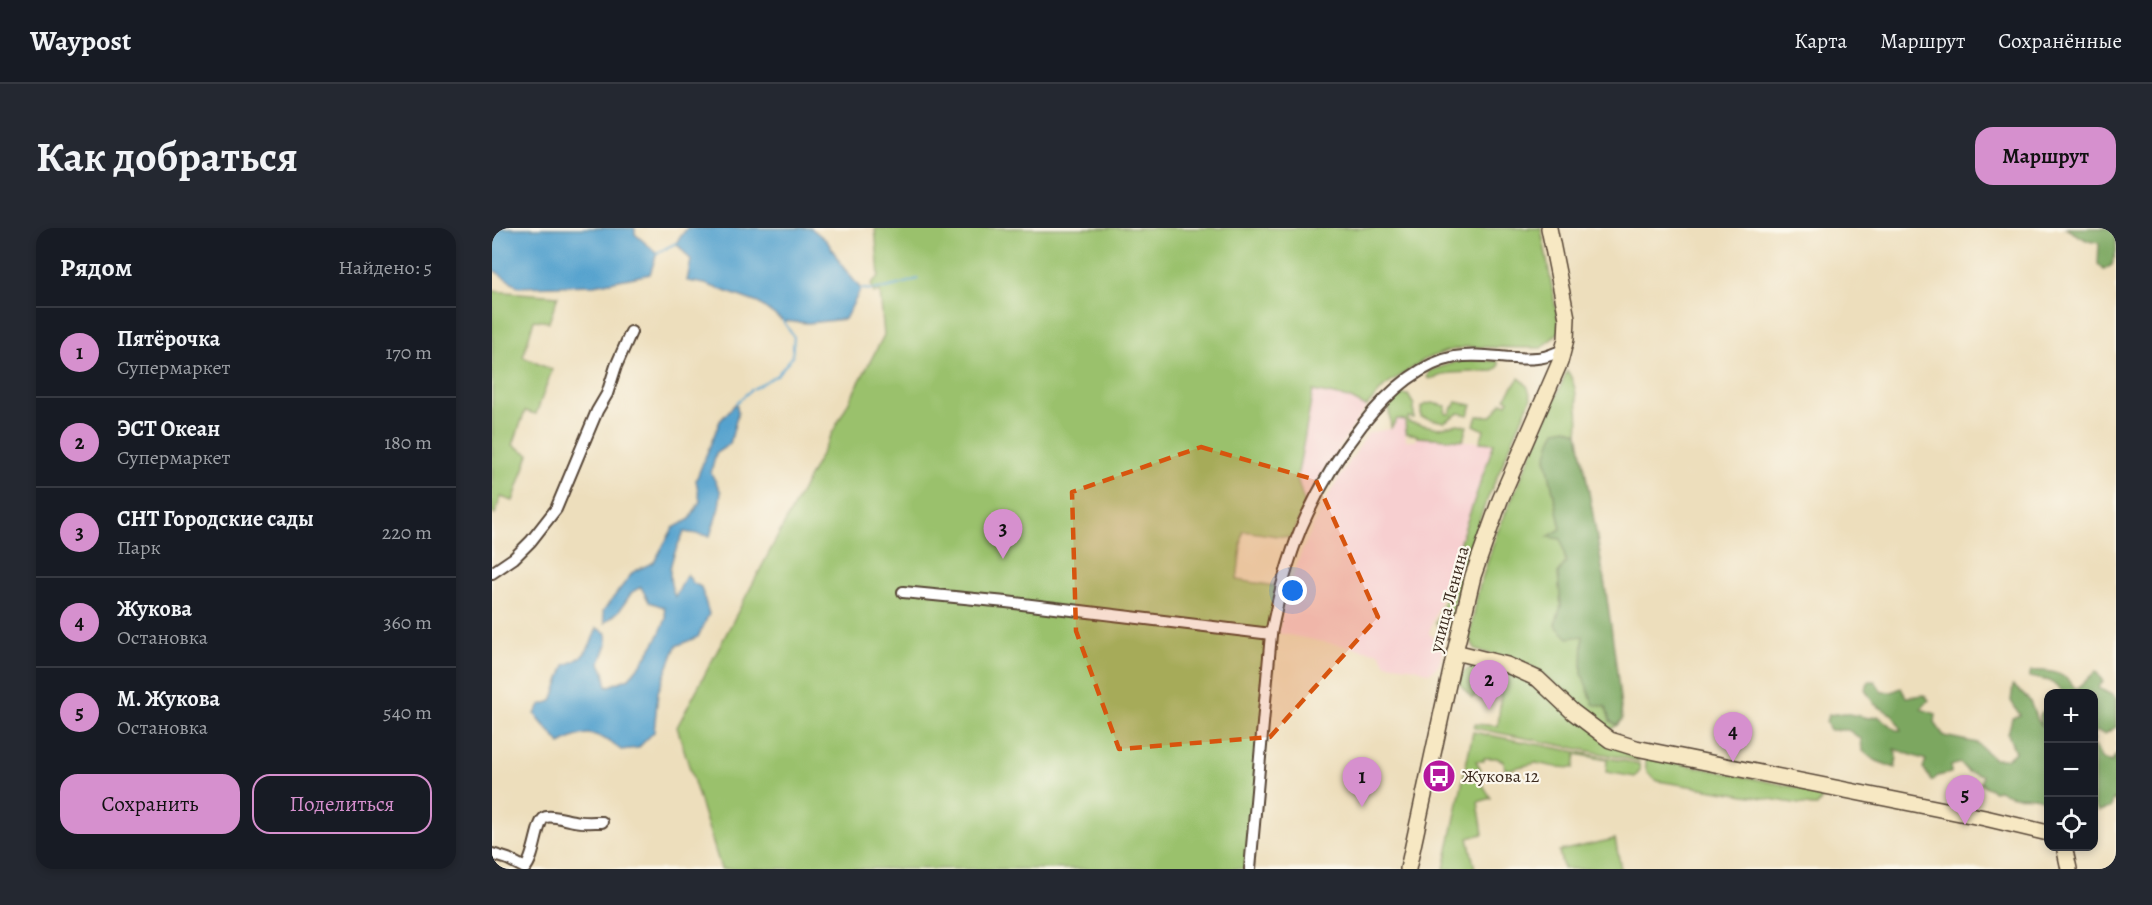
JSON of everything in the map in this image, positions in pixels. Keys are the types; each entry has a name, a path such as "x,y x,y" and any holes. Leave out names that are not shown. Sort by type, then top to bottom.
{"main road":[{"name":"улица Ленина","path":"1408,869 1455,652 1480,554 1500,500 1560,362 1563,350 1567,318 1549,228"},
{"path":"1455,652 1507,665 1538,679 1573,712 1610,740 1636,748 2044,832"},
{"path":"2065,851 2069,869"}],"street":[{"path":"492,573 514,558 531,541 556,509 597,411 607,394 631,332"},
{"path":"1250,869 1271,634 1281,587 1301,529 1322,487 1372,411 1406,381 1432,364 1455,357 1482,355 1539,358 1563,350"},
{"path":"903,592 1271,634"},
{"path":"492,854 525,868 534,851 542,819 547,817 577,822 602,822"}],"highlighted area":[{"path":"1201,447 1316,480 1378,617 1270,737 1119,749 1076,631 1072,492"}],"shaded area":[{"path":"1313,391 1349,398 1366,407 1305,505 1297,478"},
{"path":"1397,419 1405,420 1406,440 1416,441 1417,437 1494,443 1429,633 1443,648 1439,665 1429,673 1416,668 1386,664 1380,653 1278,633 1284,602 1301,553 1327,497 1368,433 1393,428"}],"green space":[{"path":"875,228 1541,228 1560,331 1542,348 1466,347 1424,360 1384,387 1366,407 1349,398 1313,391 1297,478 1305,505 1292,538 1243,531 1237,580 1282,587 1250,869 721,869 677,727 884,335 880,292 874,293 871,284 879,276"},
{"path":"2065,228 2116,228 2116,252 2112,265 2104,270 2098,264 2099,243 2088,241"},
{"path":"492,291 558,296 549,322 534,320 523,357 552,370 536,414 525,411 513,445 529,454 513,501 501,497 495,514 492,513"},
{"path":"1459,361 1498,361 1499,366 1494,371 1451,373 1429,379 1427,377 1429,371"},
{"path":"1567,371 1577,400 1578,433 1567,428 1546,458 1561,529 1549,536 1561,538 1566,563 1558,573 1561,606 1555,625 1583,635 1582,674 1606,707 1610,721 1617,725 1608,731 1538,671 1516,660 1476,650 1470,639 1478,591 1497,533"},
{"path":"1519,378 1527,386 1531,398 1484,507 1464,564 1452,565 1494,443 1480,442 1484,430 1474,425 1477,416 1492,416 1502,402 1507,404 1509,400 1505,398"},
{"path":"1398,394 1408,395 1414,405 1414,418 1408,417 1408,422 1439,428 1458,424 1467,426 1463,440 1417,437 1417,435 1406,433 1405,420 1397,419 1391,428 1388,402"},
{"path":"1456,402 1472,405 1468,415 1459,413 1444,422 1421,417 1421,407 1426,404 1446,406 1445,413 1450,414"},
{"path":"1567,428 1578,433 1609,611 1622,719 1617,725 1610,721 1606,707 1593,704 1582,674 1583,636 1568,638 1555,625 1561,606 1558,573 1566,562 1561,539 1548,537 1561,529 1546,458 1556,430"},
{"path":"1454,574 1459,577 1460,582 1448,631 1442,633 1436,623"},
{"path":"1476,664 1481,665 1475,696 1472,698 1458,682 1463,673"},
{"path":"1503,668 1515,673 1636,754 1639,761 1474,728 1475,724 1498,726 1501,694 1498,694"},
{"path":"2031,671 2057,673 2067,679 2075,689 2059,689 2050,681 2029,677"},
{"path":"2096,671 2103,682 2098,688 2116,699 2116,727 2105,734 2098,732 2098,689 2077,689"},
{"path":"1869,681 1875,681 1882,692 1892,692 1901,688 1906,697 1924,695 1929,700 1921,709 1936,714 1935,723 1944,736 1977,743 1994,759 2007,759 2015,752 2008,734 2012,718 2020,715 2011,701 2013,685 2030,701 2042,727 2040,716 2044,710 2044,800 2035,797 2012,796 1999,790 1994,791 1981,784 1982,775 1968,772 1960,763 1951,766 1951,773 1938,776 1932,781 1923,768 1926,760 1894,749 1897,757 1895,768 1874,760 1862,750 1861,739 1848,730 1830,730 1826,722 1828,715 1844,713 1869,718 1878,716 1896,730 1901,730 1893,715 1874,704 1865,689"},
{"path":"1473,732 1639,764 1640,771 1635,777 1606,772 1607,760 1576,754 1574,768 1536,763 1505,770 1504,762 1497,758 1484,758 1484,761 1476,761 1481,770 1481,782 1491,798 1478,802 1483,834 1468,838 1475,869 1444,869"},
{"path":"2098,752 2101,758 2111,763 2116,755 2116,801 2113,799 2111,808 2098,811"},
{"path":"1648,757 1819,792 1822,799 1817,806 1812,806 1658,781 1647,771"},
{"path":"1615,839 1621,869 1563,869 1559,851"}],"water":[{"path":"492,228 635,228 635,234 657,253 650,274 594,285 519,287 492,269"},
{"path":"687,228 811,228 827,241 843,267 861,289 845,319 808,323 783,321 758,303 705,284 687,281 691,260 676,243"},
{"path":"736,403 738,412 730,444 716,453 711,473 721,492 719,508 710,536 684,532 671,563 670,579 675,597 687,574 693,583 701,587 709,614 698,637 676,646 658,692 654,732 638,748 621,750 605,739 592,734 578,736 560,744 535,714 540,705 552,701 565,665 586,652 597,628 606,633 607,644 600,663 607,687 629,678 642,663 657,639 666,619 664,607 649,602 641,587 632,592 620,610 605,623 603,611 633,572 654,562 673,528 690,519 700,501 696,480 720,421"}],"waterway":[{"path":"657,253 676,243"},
{"path":"861,289 883,288 918,279"},
{"path":"736,403 751,390 777,375 792,357 794,337 783,321"}],"place":[{"name":"СНТ Городские сады","path":"1003,559"},
{"name":"ЭСТ Океан","path":"1489,710"},
{"name":"Жукова","path":"1733,762"},
{"name":"Жукова 12","path":"1439,776"},
{"name":"Пятёрочка","path":"1362,807"},
{"name":"М. Жукова","path":"1965,825"}]}
